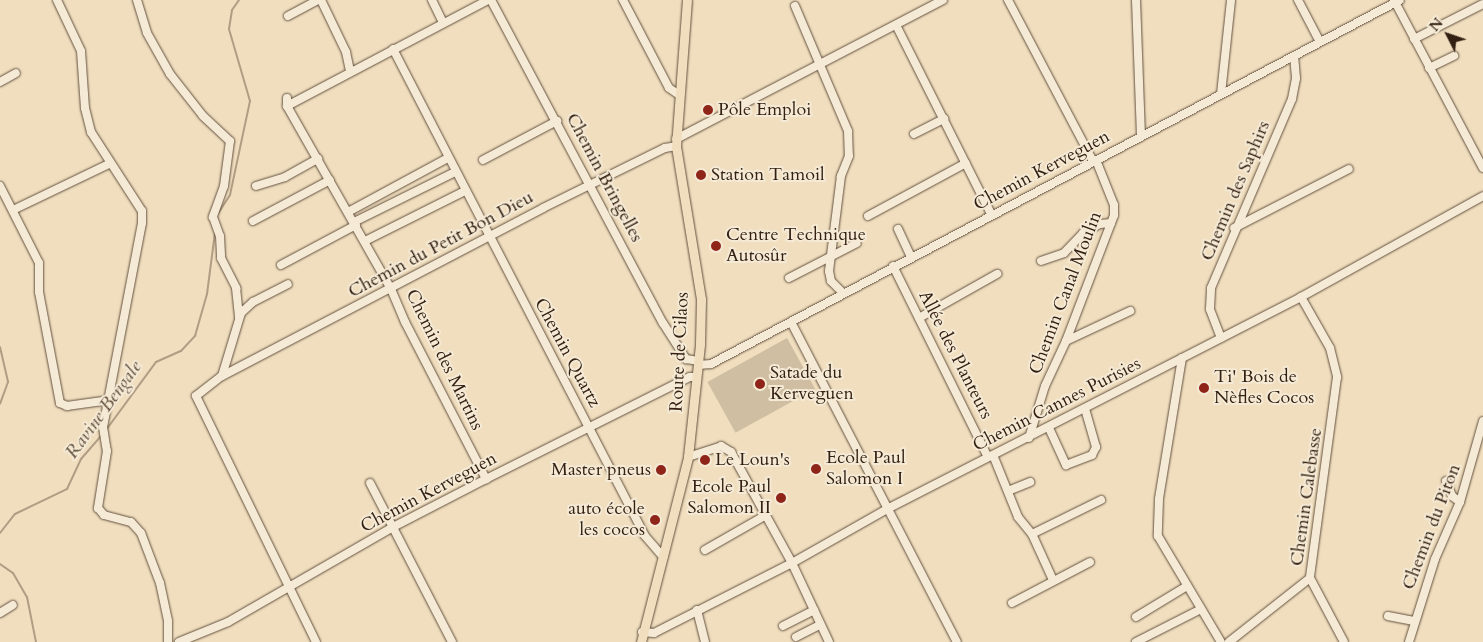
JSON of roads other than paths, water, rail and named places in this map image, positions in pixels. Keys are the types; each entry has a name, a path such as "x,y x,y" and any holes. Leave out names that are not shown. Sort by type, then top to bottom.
{"main road":[{"name":"Route de Cilaos","path":"640,642 688,456 697,377 701,299 676,143 678,94 687,0"}],"street":[{"path":"58,0 81,51 85,108 91,132 142,211 142,223 110,400 103,427 107,451 98,508 104,515 131,522 141,533 160,583 168,621 168,642"},
{"path":"138,0 147,33 170,74 204,116 230,141 224,186 213,217 217,227 221,258 236,288 239,317 222,376"},
{"path":"288,16 320,0 344,46 350,71 489,0"},
{"path":"432,0 443,23"},
{"name":"Chemin Bringelles","path":"489,0 592,185 663,324 686,359 698,363"},
{"path":"624,0 669,88 678,94"},
{"name":"Chemin du Petit Bon Dieu","path":"289,589 196,401 198,393 222,376 488,237 676,143 943,0"},
{"name":"Chemin Canal Moulin","path":"1008,0 1094,161 1114,205 1110,223 1066,340 1045,386 1029,438"},
{"path":"1136,0 1141,136"},
{"path":"1221,94 1231,0"},
{"path":"1298,0 1320,42"},
{"path":"1396,1 1414,39 1483,168"},
{"name":"Chemin Kerveguen","path":"698,363 711,364 1396,1"},
{"path":"1414,39 1483,4"},
{"path":"795,6 848,131 850,144 841,176 830,278 843,293"},
{"path":"896,25 991,214"},
{"name":"Chemin Quartz","path":"393,49 488,237 645,536 663,557"},
{"name":"Chemin des Saphirs","path":"1221,338 1209,299 1234,228 1292,99 1296,78 1294,56"},
{"path":"1430,68 1454,56"},
{"name":"Chemin des Martins","path":"350,71 287,102 391,289 405,322 486,479"},
{"path":"0,82 16,73"},
{"path":"914,134 944,118"},
{"path":"483,160 557,121"},
{"path":"348,212 448,158"},
{"path":"256,186 285,178 318,159"},
{"path":"868,216 966,163"},
{"path":"13,210 110,164"},
{"path":"1234,228 1349,169"},
{"path":"281,265 355,223 455,172"},
{"path":"253,220 330,180"},
{"path":"0,186 39,263 39,292 60,402 67,406 110,400"},
{"path":"365,241 464,190"},
{"name":"Chemin Cannes Purisies","path":"642,632 654,633 792,563 889,508 1049,428 1301,296 1483,196"},
{"path":"1041,261 1064,253 1092,229 1110,223"},
{"path":"898,229 911,257"},
{"path":"789,278 857,243"},
{"name":"Allée des Planteurs","path":"893,266 991,456 1018,517 1032,534 1054,580"},
{"path":"919,318 997,274"},
{"path":"239,317 253,302 288,284"},
{"name":"Chemin Calebasse","path":"1301,296 1330,348 1337,377 1310,578 1344,642"},
{"path":"1066,340 1130,312"},
{"path":"791,322 957,642"},
{"path":"1182,358 1158,499 1157,526 1162,544 1221,642"},
{"name":"Chemin Kerveguen","path":"179,642 228,622 289,589 392,527 690,377 697,377"},
{"path":"1049,428 1066,465 1092,455 1096,447 1085,409"},
{"name":"Chemin du Piton","path":"1409,642 1414,621 1435,559 1460,502 1482,436 1483,421"},
{"path":"688,456 721,446 728,449 792,563 829,642"},
{"path":"1446,481 1452,496 1460,502"},
{"path":"1008,491 1030,482"},
{"path":"370,483 452,642"},
{"path":"1032,534 1101,500"},
{"path":"705,550 766,515"},
{"path":"1012,603 1090,562"},
{"path":"1229,642 1310,578"},
{"path":"1136,617 1187,586"},
{"path":"289,589 316,642"},
{"path":"0,613 13,605"},
{"path":"1136,642 1201,609"},
{"path":"697,610 705,642"},
{"path":"782,626 814,610"},
{"path":"1388,616 1414,621"},
{"path":"796,637 820,624"}],"waterway":[{"name":"Ravine Bengale","path":"217,215 230,195 250,101 229,29 232,10 239,0"},
{"name":"Ravine Bengale","path":"106,430 156,362 181,351 195,336 207,294 215,232"},
{"path":"0,347 8,382 0,404"},
{"name":"Ravine Bengale","path":"0,533 15,514 67,489 81,459 101,436"},
{"path":"0,564 13,573 27,597 36,642"}],"place":[{"name":"Pôle Emploi","path":"708,110"},
{"name":"Station Tamoil","path":"701,175"},
{"name":"Centre Technique Autosûr","path":"716,246"},
{"name":"Satade du Kerveguen","path":"760,384"},
{"name":"Ti' Bois de Nèfles Cocos","path":"1204,388"},
{"name":"Le Loun's","path":"705,460"},
{"name":"Ecole Paul Salomon I","path":"816,469"},
{"name":"Master pneus","path":"661,470"},
{"name":"Ecole Paul Salomon II","path":"781,498"},
{"name":"auto école les cocos","path":"655,520"}]}
